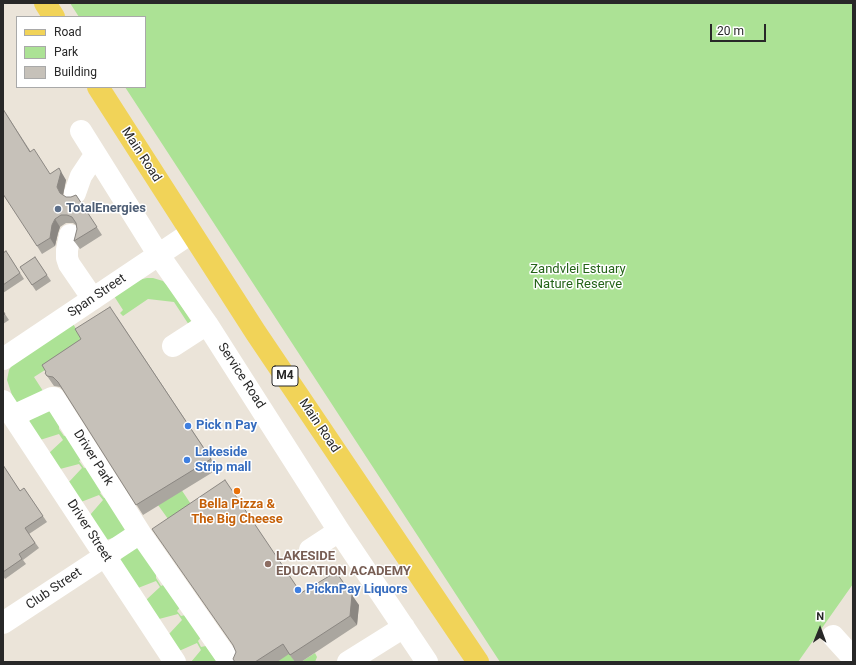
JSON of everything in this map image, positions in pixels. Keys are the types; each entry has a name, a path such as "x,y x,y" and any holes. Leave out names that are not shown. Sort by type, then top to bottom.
{"main road":[{"path":"45,3 53,16"},
{"name":"Main Road","path":"99,88 256,333 478,662"}],"street":[{"name":"Service Road","path":"81,131 158,254 207,324 339,531 427,662"},
{"path":"75,193 83,172 95,155"},
{"name":"Span Street","path":"3,360 191,233"},
{"path":"70,235 67,250 69,264 93,299"},
{"path":"173,346 207,324"},
{"name":"Driver Park","path":"8,408 39,404 54,398 134,536 230,662"},
{"name":"Driver Street","path":"8,408 175,662"},
{"path":"310,550 339,531"},
{"name":"Club Street","path":"3,623 134,536"},
{"path":"348,662 404,627"},
{"path":"833,636 853,658"}],"green space":[{"name":"Zandvlei Estuary Nature Reserve","path":"70,3 853,3 853,584 798,662 500,662 126,88 146,88 146,16 78,16"},
{"path":"147,278 163,281 169,287 191,321 189,325 174,302 148,299 123,316 120,313 123,310 114,296 138,280"},
{"path":"72,322 295,662 271,662 158,505 168,499 45,370 34,377 43,391 20,409 13,398 7,380 9,370 14,362"},
{"path":"48,408 64,436 70,435 82,459 79,461 84,468 90,466 103,490 100,493 104,498 111,496 128,519 126,534 106,540 90,515 103,500 99,495 81,502 68,483 82,468 79,464 60,469 49,453 63,440 59,434 40,440 28,422 42,409"},
{"path":"132,544 156,561 156,578 161,586 166,584 183,604 177,611 181,616 190,614 202,636 198,641 201,647 206,646 217,662 191,662 201,650 197,643 179,651 169,634 182,620 178,614 159,619 146,600 160,587 156,581 138,588 120,560"},
{"path":"315,653 317,657 315,662 301,662"}],"building":[{"path":"3,109 30,152 34,149 50,174 59,168 61,172 57,187 60,193 66,197 76,195 97,227 74,241 77,229 76,223 72,217 61,215 55,219 52,225 50,238 37,246 3,194"},
{"path":"6,251 20,273 3,285 3,253"},
{"path":"35,257 47,275 32,285 20,267"},
{"path":"110,307 211,459 136,505 58,382 53,377 47,376 42,365 81,339 75,329"},
{"path":"3,465 20,491 24,488 43,516 25,528 35,543 19,554 22,559 3,572"},
{"path":"225,480 301,593 336,572 352,595 350,616 290,655 283,644 255,662 235,662 233,659 236,652 233,645 152,529"}],"place":[{"name":"TotalEnergies","path":"58,209"},
{"name":"Pick n Pay","path":"188,426"},
{"name":"Lakeside Strip mall","path":"187,460"},
{"name":"Bella Pizza & The Big Cheese","path":"237,491"},
{"name":"LAKESIDE EDUCATION ACADEMY","path":"268,564"},
{"name":"PicknPay Liquors","path":"298,590"}]}
